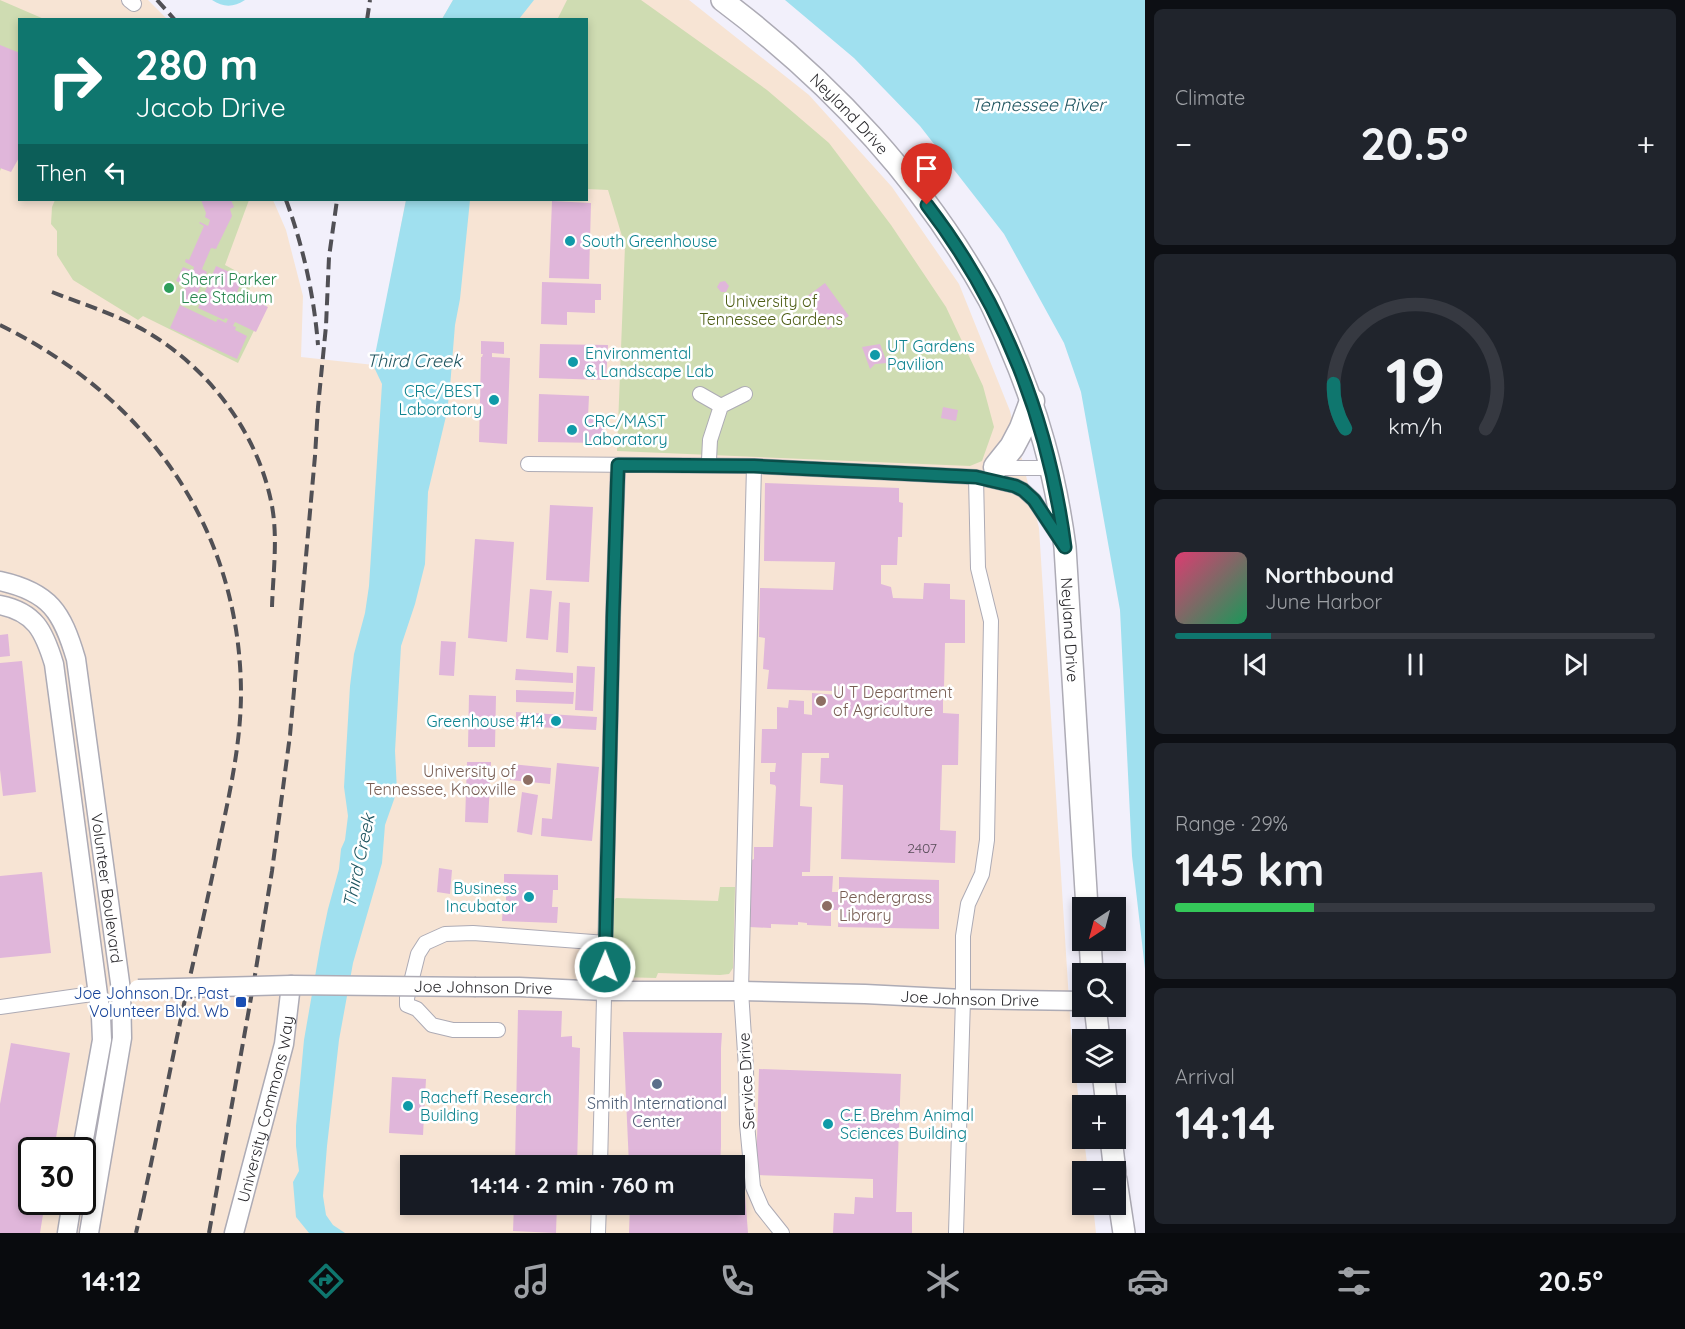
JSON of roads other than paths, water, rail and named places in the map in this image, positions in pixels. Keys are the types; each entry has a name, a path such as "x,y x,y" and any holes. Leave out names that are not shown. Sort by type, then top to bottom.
{"highway":[{"path":"986,472 1012,447 1032,400"}],"main road":[{"name":"Neyland Drive","path":"722,0 761,29 821,83 883,149 951,237 990,302 1023,377 1032,400 1051,468 1065,547 1086,897"},
{"path":"1121,1215 1124,1233"}],"street":[{"path":"700,394 720,406"},
{"path":"710,460 710,440 720,406 745,394"},
{"path":"528,464 754,466 986,472 1051,468"},
{"path":"600,1155 618,465"},
{"name":"Service Drive","path":"754,466 741,991 747,1124 753,1187 762,1208 782,1233"},
{"path":"986,472 1023,490 1034,500 1065,547"},
{"path":"956,1233 963,999 962,954 965,918 970,898 982,874 986,846 991,621 978,568 986,472"},
{"name":"Volunteer Boulevard","path":"0,581 21,586 55,608 65,626 76,659 130,989 89,1233"},
{"path":"0,605 13,608 37,623 55,608"},
{"name":"Volunteer Boulevard","path":"37,623 54,664 99,993 102,1040 84,1137"},
{"path":"498,1030 453,1030 432,1025 417,1009 407,1005 418,954 425,943 445,933 473,933 606,943"},
{"name":"Joe Johnson Drive","path":"99,993 130,989 291,985 531,987 605,991 741,991 1072,1001"},
{"name":"University Commons Way","path":"234,1233 284,1044 291,985"},
{"path":"0,1007 99,993"},
{"path":"67,1233 70,1215"},
{"path":"598,1233 599,1215"}],"water":[{"path":"212,0 245,0 229,6"},
{"path":"453,0 534,0 520,18 443,18"},
{"name":"Tennessee River","path":"785,0 1145,0 1145,969 1132,856 1120,610 1081,392 1064,343 1004,234 920,126 854,58"},
{"name":"Third Creek","path":"406,201 470,201 447,412 428,492 425,564 401,646 395,751 397,791 385,825 382,863 353,963 339,1040 323,1196 326,1215 333,1225 345,1233 309,1233 296,1217 293,1182 299,1171 296,1126 304,1040 321,942 339,869 348,816 344,787 350,686 354,654 365,613 369,586 382,384 373,365"}],"railway":[{"path":"157,0 173,18"},
{"path":"367,18 370,0"},
{"path":"286,201 307,271 318,345"},
{"path":"209,1233 272,871 290,735 326,326 329,257 337,201"},
{"path":"52,292 116,316 152,335 194,367 230,408 256,455 266,480 272,506 275,544 272,607"},
{"path":"0,325 52,355 99,390 140,429 175,474 203,522 223,575 236,632 241,692 235,763 136,1233"}],"place":[{"name":"South Greenhouse","path":"570,241"},
{"name":"Sherri Parker Lee Stadium","path":"169,288"},
{"name":"UT Gardens Pavilion","path":"875,355"},
{"name":"Environmental & Landscape Lab","path":"573,362"},
{"name":"CRC/BEST Laboratory","path":"494,400"},
{"name":"CRC/MAST Laboratory","path":"572,430"},
{"name":"U T Department of Agriculture","path":"821,701"},
{"name":"Greenhouse #14","path":"556,721"},
{"name":"University of Tennessee, Knoxville","path":"528,780"},
{"name":"Business Incubator","path":"529,897"},
{"name":"Pendergrass Library","path":"827,906"},
{"name":"Joe Johnson Dr. Past Volunteer Blvd. Wb","path":"241,1002"},
{"name":"Smith International Center","path":"657,1084"},
{"name":"Racheff Research Building","path":"408,1106"},
{"name":"C.E. Brehm Animal Sciences Building","path":"828,1124"}],"park label":[{"name":"University of Tennessee Gardens","path":"771,310"}]}
